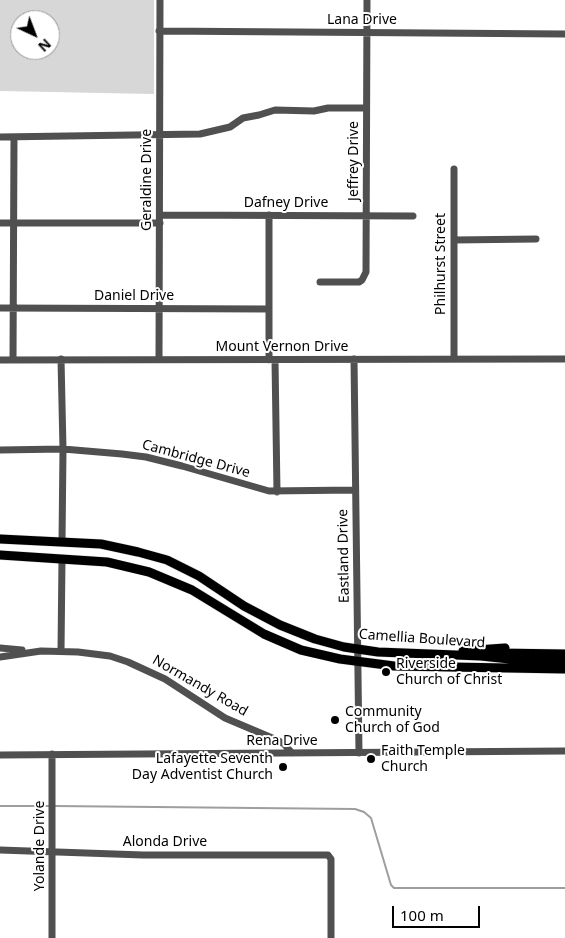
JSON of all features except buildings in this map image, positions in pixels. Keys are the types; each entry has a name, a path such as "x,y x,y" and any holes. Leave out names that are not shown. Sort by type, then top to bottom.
{"main road":[{"name":"Camellia Boulevard","path":"0,540 101,544 167,560 199,576 244,606 280,625 315,639 358,650 481,656 538,662 565,662"},
{"name":"Camellia Boulevard","path":"0,555 107,562 154,574 192,590 264,634 301,650 358,663 565,669"},
{"path":"448,654 470,650 511,648 565,649"},
{"path":"418,666 432,661 467,661 492,653 565,654"}],"street":[{"name":"Geraldine Drive","path":"159,359 160,0"},
{"name":"Jeffrey Drive","path":"320,282 359,282 365,276 367,0"},
{"name":"Lana Drive","path":"159,31 565,34"},
{"path":"0,137 200,134 230,127 243,118 259,116 275,110 314,111 328,108 366,108"},
{"path":"13,360 14,137"},
{"name":"Philhurst Street","path":"454,169 454,359"},
{"name":"Dafney Drive","path":"160,214 413,216"},
{"path":"269,215 269,308 277,492"},
{"path":"0,223 160,223"},
{"path":"454,240 536,239"},
{"name":"Daniel Drive","path":"0,308 269,308"},
{"path":"61,359 63,449 62,542"},
{"name":"Eastland Drive","path":"354,359 359,753"},
{"name":"Mount Vernon Drive","path":"0,360 565,359"},
{"name":"Cambridge Drive","path":"0,450 63,449 146,457 262,490 277,492 355,490"},
{"path":"61,651 62,559"},
{"path":"0,648 35,652"},
{"name":"Normandy Road","path":"0,657 35,652 61,651 110,656 165,678 225,718 277,740 284,744 292,753"},
{"name":"Rena Drive","path":"0,755 565,751"},
{"name":"Yolande Drive","path":"52,754 52,938"},
{"name":"Alonda Drive","path":"0,850 143,855 329,856 331,859 331,938"}],"shaded area":[{"path":"0,0 154,0 154,94 0,91"}],"waterway":[{"path":"0,806 49,806"},
{"path":"54,806 355,809 364,812 371,818 391,885 394,888 565,888"}],"place":[{"name":"Riverside Church of Christ","path":"386,672"},
{"name":"Community Church of God","path":"335,720"},
{"name":"Faith Temple Church","path":"371,759"},
{"name":"Lafayette Seventh Day Adventist Church","path":"283,767"}]}
